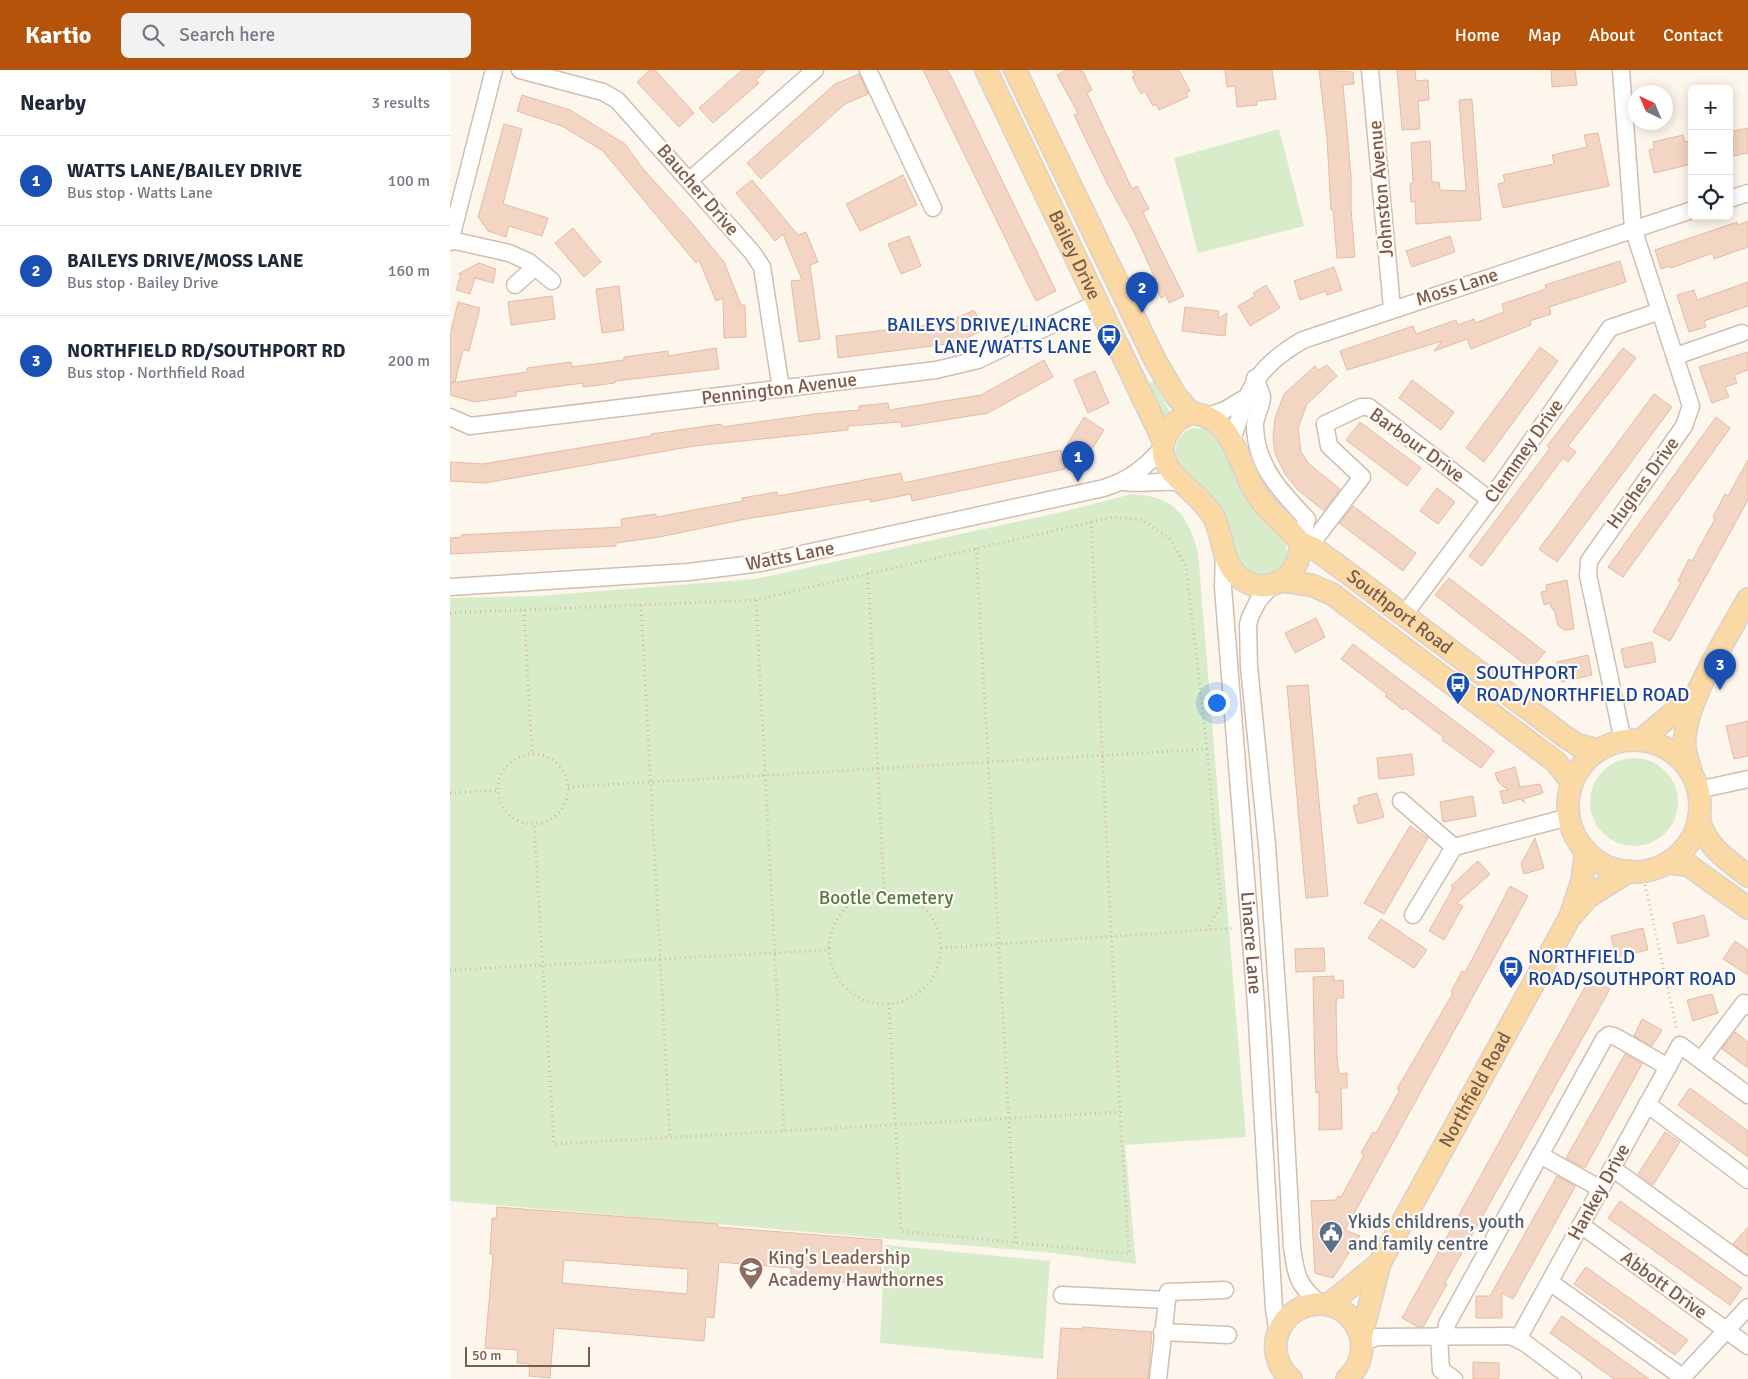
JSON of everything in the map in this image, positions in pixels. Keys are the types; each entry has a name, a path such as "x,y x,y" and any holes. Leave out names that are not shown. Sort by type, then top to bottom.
{"main road":[{"name":"Bailey Drive","path":"986,70 1163,444 1167,464 1174,474 1205,505 1214,519 1224,553"},
{"name":"Bailey Drive","path":"1015,70 1155,360 1176,396 1199,415 1220,424 1232,441"},
{"path":"1163,444 1172,425 1199,415"},
{"name":"Southport Road","path":"1232,441 1256,493 1297,539 1315,549 1564,736 1578,745 1598,750"},
{"path":"1276,584 1290,573 1299,557 1297,539"},
{"name":"Southport Road","path":"1224,553 1228,565 1239,577 1254,586 1311,584 1332,594 1556,762 1572,783"},
{"path":"1748,599 1696,694 1686,736 1685,749 1694,781 1701,829 1708,842 1748,876"},
{"path":"1632,741 1696,694"},
{"path":"1694,781 1670,750 1656,743 1632,741 1598,750 1583,765 1572,783 1569,794 1569,817 1572,829 1586,851 1598,861 1613,868 1635,871 1668,863 1688,866 1748,908"},
{"path":"1668,863 1688,843 1699,817"},
{"name":"Northfield Road","path":"1347,1379 1354,1372 1360,1360 1362,1340 1380,1263 1570,918 1582,882 1586,851"},
{"name":"Northfield Road","path":"1570,918 1588,897 1635,871"},
{"name":"Northfield Road","path":"1324,1304 1380,1263"},
{"path":"1289,1378 1277,1357 1278,1334 1291,1314 1305,1306 1324,1304 1350,1316 1362,1340"}],"street":[{"path":"494,70 450,241 509,253 535,267 552,281"},
{"name":"Baucher Drive","path":"520,70 603,92 617,100 752,252 762,267 781,389"},
{"path":"690,180 815,70"},
{"path":"868,70 933,208"},
{"name":"Johnston Avenue","path":"1370,70 1392,308"},
{"name":"Hughes Drive","path":"1621,70 1634,228 1690,400 1688,419 1591,556 1588,568 1632,741"},
{"path":"1733,198 1748,193"},
{"name":"Moss Lane","path":"1232,441 1245,398 1256,378 1274,358 1303,340 1392,308 1688,211"},
{"path":"515,285 535,267"},
{"name":"Pennington Avenue","path":"450,417 470,426 963,365 978,360 1097,303"},
{"name":"Clemmey Drive","path":"1404,615 1490,500 1610,328 1660,311"},
{"path":"1676,356 1742,333"},
{"path":"1256,378 1262,397 1254,425 1258,449 1266,469 1281,492 1307,518 1305,526 1297,539"},
{"path":"1199,415 1225,410 1245,398"},
{"name":"Barbour Drive","path":"1297,539 1315,539 1362,476 1329,446 1325,424 1361,407 1369,407 1490,500"},
{"name":"Watts Lane","path":"450,587 689,572 761,563 1073,496 1124,482 1139,471 1163,444"},
{"name":"Watts Lane","path":"1124,482 1139,484 1172,481 1185,483"},
{"name":"Linacre Lane","path":"1224,553 1223,587 1250,926 1274,1309 1278,1334"},
{"name":"Linacre Lane","path":"1276,584 1258,601 1250,617 1248,625 1248,667 1267,845 1282,1056 1292,1247 1296,1276 1303,1289 1324,1304"},
{"path":"1694,781 1748,779"},
{"path":"1401,801 1454,847"},
{"path":"1413,915 1454,847 1569,817"},
{"path":"1701,1060 1744,1002 1748,1006"},
{"path":"1454,1379 1441,1370 1443,1336 1447,1324 1604,1039 1609,1035 1668,1067"},
{"path":"1680,1045 1748,1095"},
{"name":"Hankey Drive","path":"1518,1339 1680,1045"},
{"path":"1647,1104 1748,1180"},
{"path":"1540,1155 1601,1188"},
{"path":"1612,1168 1748,1267"},
{"name":"Abbott Drive","path":"1581,1224 1748,1346"},
{"path":"1550,1282 1682,1378 1748,1307"},
{"path":"1158,1379 1168,1292 1225,1290"},
{"path":"1062,1295 1167,1300"},
{"path":"1162,1332 1228,1335"},
{"path":"1362,1340 1377,1336 1506,1335 1518,1339 1574,1379"}],"path":[{"path":"450,612 756,600 1114,517 1143,520 1170,539 1186,566 1207,749 1221,905 1207,930"},
{"path":"889,1003 901,1231 1129,1254 1120,1112 1091,522"},
{"path":"976,548 1016,1243"},
{"path":"868,574 884,892"},
{"path":"756,600 784,1131"},
{"path":"641,605 670,1138"},
{"path":"524,610 532,754"},
{"path":"568,787 1207,749"},
{"path":"532,754 550,758 559,765 566,776 568,787 562,808 545,822 534,824 518,820 506,810 498,790 500,778 506,767 515,759 532,754"},
{"path":"450,793 498,790"},
{"path":"534,824 554,1144 1120,1112"},
{"path":"1635,871 1680,1045"},
{"path":"884,892 901,894 918,902 930,915 934,923 941,948 937,967 928,984 913,996 889,1003 876,1003 858,997 843,985 833,969 829,950 831,933 838,916 850,904 866,895 884,892"},
{"path":"941,948 1250,926"},
{"path":"450,970 829,950"}],"green space":[{"path":"1279,129 1304,226 1198,253 1174,158"},
{"path":"1154,381 1170,413 1163,418 1147,385"},
{"path":"1193,428 1205,429 1216,436 1285,541 1288,554 1278,572 1263,577 1245,571 1220,509 1206,489 1178,459 1176,445 1182,434"},
{"name":"Bootle Cemetery","path":"1132,494 1158,499 1177,509 1189,527 1198,552 1246,1137 1125,1145 1136,1264 1053,1253 450,1201 450,598 537,596 755,579 1066,511"},
{"path":"1634,758 1651,761 1665,771 1675,785 1678,802 1675,819 1665,833 1651,843 1634,846 1617,843 1603,833 1593,819 1590,802 1593,785 1603,771 1617,761"},
{"path":"885,1245 1050,1261 1043,1359 880,1343"}],"building":[{"path":"650,70 655,70 694,113 679,127 637,82"},
{"path":"742,70 766,70 756,80 759,83 713,123 699,108"},
{"path":"923,70 947,70 952,78 1056,291 1036,301"},
{"path":"1066,70 1082,70 1092,90 1087,93 1132,189 1137,186 1149,209 1143,212 1145,217 1184,296 1169,303 1166,295 1161,298 1153,281 1156,280 1133,230 1108,185 1074,115 1078,113 1057,75"},
{"path":"1132,70 1179,70 1190,91 1186,93 1188,97 1159,110 1156,104 1153,106 1145,91 1141,94 1132,77 1135,75"},
{"path":"1225,70 1272,70 1276,99 1257,101 1257,105 1237,107 1235,86 1227,87"},
{"path":"1319,70 1353,72 1354,84 1343,85 1351,176 1351,209 1355,257 1337,258"},
{"path":"1397,70 1415,70 1416,81 1428,80 1429,100 1418,101 1420,129 1402,130"},
{"path":"1551,70 1575,70 1577,85 1552,87"},
{"path":"859,74 868,94 845,104 761,179 747,163 835,84"},
{"path":"522,95 570,110 625,144 644,170 693,224 724,262 741,305 745,305 746,337 724,338 723,298 716,301 699,260 696,263 603,151 562,126 517,111"},
{"path":"1472,99 1481,220 1416,224 1415,201 1411,202 1410,184 1413,183 1411,143 1430,141 1432,182 1439,182 1440,190 1466,191 1459,100"},
{"path":"504,124 522,129 503,204 548,218 542,236 509,226 506,237 488,231 478,217"},
{"path":"1748,128 1748,153 1733,156 1733,131"},
{"path":"1598,133 1609,186 1503,208 1498,184 1505,182 1503,175 1554,164 1552,155 1587,147 1584,135"},
{"path":"1683,135 1685,142 1688,141 1688,165 1654,173 1649,150 1654,149 1653,142"},
{"path":"903,175 917,205 860,231 846,204"},
{"path":"752,180 798,235 806,232 818,262 810,265 820,339 799,342 791,281 802,280 783,234 775,241 736,193"},
{"path":"1748,221 1748,247 1714,259 1713,253 1671,268 1670,266 1661,269 1655,250 1737,222 1738,225"},
{"path":"573,228 601,262 584,277 555,243"},
{"path":"909,236 921,266 901,274 888,244"},
{"path":"1450,236 1455,252 1412,267 1406,251"},
{"path":"1620,261 1626,282 1549,307 1551,314 1530,321 1531,325 1471,349 1467,339 1434,351 1442,341 1347,370 1340,351 1413,326 1416,334 1456,320 1458,325 1474,319 1475,323 1504,312 1502,304 1546,289 1545,285"},
{"path":"479,263 496,269 493,283 475,278 470,294 456,290 461,274 458,274"},
{"path":"1334,267 1342,290 1327,295 1326,291 1300,300 1294,281"},
{"path":"1748,282 1748,306 1704,321 1706,327 1689,332 1677,295 1694,290 1697,300"},
{"path":"1266,285 1280,308 1250,326 1238,306 1255,296 1253,293"},
{"path":"619,286 624,330 602,333 596,289"},
{"path":"552,296 555,319 511,325 508,302"},
{"path":"458,302 480,308 469,351 463,350 455,382 450,382 450,335"},
{"path":"1185,307 1219,311 1218,319 1227,313 1225,336 1182,331"},
{"path":"974,310 984,330 955,343 838,358 836,336 946,323"},
{"path":"1540,347 1558,361 1484,462 1466,448"},
{"path":"716,348 719,369 615,381 615,383 583,387 583,383 516,392 516,396 474,402 450,395 450,383 527,372 527,368 571,362 572,367 624,360 624,357 668,351 668,356"},
{"path":"1623,348 1636,358 1568,446 1576,452 1568,462 1563,458 1482,566 1469,556 1550,448 1547,446"},
{"path":"1748,352 1748,370 1734,375 1737,383 1725,387 1729,397 1712,403 1699,367"},
{"path":"1044,360 1053,377 988,413 902,427 901,422 848,426 848,430 694,446 485,483 450,481 450,462 483,464 651,436 651,434 721,424 722,427 859,410 859,406 888,403 889,410 981,395"},
{"path":"1327,365 1337,376 1307,404 1298,428 1301,452 1309,464 1340,489 1324,511 1298,490 1285,474 1275,453 1273,438 1275,418 1284,394 1315,366 1318,370"},
{"path":"1095,371 1109,403 1088,413 1074,380"},
{"path":"1412,380 1454,412 1441,430 1399,398"},
{"path":"1654,394 1672,407 1557,562 1539,549"},
{"path":"1084,417 1104,430 1085,460 1065,448"},
{"path":"1716,417 1730,428 1623,577 1608,567"},
{"path":"1360,422 1421,468 1407,486 1346,440"},
{"path":"1061,450 1065,469 912,501 911,494 871,502 870,499 616,543 616,546 450,554 450,538 461,537 461,535 622,527 621,519 656,514 656,517 743,501 742,498 777,492 778,496 901,473 903,483"},
{"path":"1748,460 1748,500 1670,641 1653,632 1681,582 1678,581 1689,559 1692,561 1715,519 1713,517 1725,494 1728,496"},
{"path":"1437,488 1455,502 1438,524 1420,511"},
{"path":"1353,506 1416,553 1403,571 1339,523"},
{"path":"1449,578 1545,652 1531,669 1435,595"},
{"path":"1567,580 1574,629 1565,630 1558,626 1554,609 1552,609 1550,603 1544,605 1541,592 1547,591 1546,585"},
{"path":"1316,618 1325,637 1295,653 1285,633"},
{"path":"1652,642 1656,662 1625,668 1621,649"},
{"path":"1353,644 1494,751 1481,768 1442,740 1443,737 1405,708 1403,710 1385,696 1387,694 1341,659"},
{"path":"1588,655 1592,675 1561,682 1557,662"},
{"path":"1308,685 1328,896 1306,898 1287,686"},
{"path":"1748,721 1748,756 1734,759 1726,726"},
{"path":"1412,754 1414,775 1379,779 1377,758"},
{"path":"1515,767 1520,787 1540,784 1543,793 1523,799 1525,803 1520,799 1503,804 1500,791 1508,790 1498,782 1495,773"},
{"path":"1377,793 1384,817 1358,824 1353,806 1359,804 1358,798"},
{"path":"1473,796 1476,816 1443,822 1440,802"},
{"path":"1410,826 1428,838 1384,914 1364,903"},
{"path":"1535,838 1544,868 1524,874 1521,864"},
{"path":"1478,861 1490,874 1457,903 1463,906 1444,940 1429,931 1453,888 1451,886"},
{"path":"1510,886 1528,896 1345,1230 1360,1236 1333,1278 1315,1273 1311,1201 1336,1200 1338,1196 1341,1197 1364,1155 1361,1153 1373,1132 1376,1133 1400,1090 1397,1089 1453,993 1451,992 1462,971 1465,973"},
{"path":"1704,915 1709,936 1678,944 1673,923"},
{"path":"1381,919 1427,950 1414,968 1368,938"},
{"path":"1643,928 1648,950 1616,957 1611,936"},
{"path":"1735,941 1748,950 1748,975 1723,959"},
{"path":"1324,948 1325,971 1296,972 1295,949"},
{"path":"1334,976 1334,981 1343,980 1344,998 1337,998 1336,1003 1337,1057 1339,1074 1347,1073 1347,1088 1341,1088 1342,1129 1319,1130 1319,1092 1316,1093 1315,1074 1313,977"},
{"path":"1590,978 1610,989 1445,1283 1447,1284 1423,1327 1418,1327 1402,1318"},
{"path":"1712,994 1718,1013 1693,1021 1687,1000"},
{"path":"1642,1019 1662,1030 1652,1046 1634,1036"},
{"path":"1735,1032 1748,1042 1748,1068 1722,1049"},
{"path":"1625,1054 1642,1064 1585,1168 1566,1158"},
{"path":"1690,1088 1748,1131 1748,1157 1678,1105"},
{"path":"1665,1132 1680,1142 1653,1185 1638,1174"},
{"path":"1557,1176 1575,1186 1574,1189 1513,1299 1502,1293 1502,1318 1476,1318 1476,1296 1490,1296"},
{"path":"1620,1201 1742,1288 1730,1305 1608,1218"},
{"path":"497,1207 718,1224 718,1227 882,1240 880,1285 791,1278 791,1268 719,1262 714,1318 706,1317 704,1341 554,1328 550,1378 529,1376 530,1364 517,1363 518,1350 485,1348 493,1255 490,1254 492,1218 496,1219","holes":["564,1260 688,1269 687,1294 562,1283"]},
{"path":"1748,1227 1748,1255 1733,1244"},
{"path":"1586,1267 1688,1340 1675,1355 1574,1284"},
{"path":"1562,1316 1649,1379 1614,1379 1550,1333"},
{"path":"1082,1327 1152,1332 1148,1379 1057,1379 1061,1328 1082,1329"},
{"path":"1473,1362 1499,1363 1499,1379 1473,1379"}],"place":[{"name":"BAILEYS DRIVE/MOSS LANE","path":"1142,313"},
{"name":"BAILEYS DRIVE/LINACRE LANE/WATTS LANE","path":"1109,357"},
{"name":"WATTS LANE/BAILEY DRIVE","path":"1078,482"},
{"name":"NORTHFIELD RD/SOUTHPORT RD","path":"1720,690"},
{"name":"SOUTHPORT ROAD/NORTHFIELD ROAD","path":"1458,705"},
{"name":"NORTHFIELD ROAD/SOUTHPORT ROAD","path":"1511,989"},
{"name":"Ykids childrens, youth and family centre","path":"1331,1254"},
{"name":"King's Leadership Academy Hawthornes","path":"751,1290"}]}
